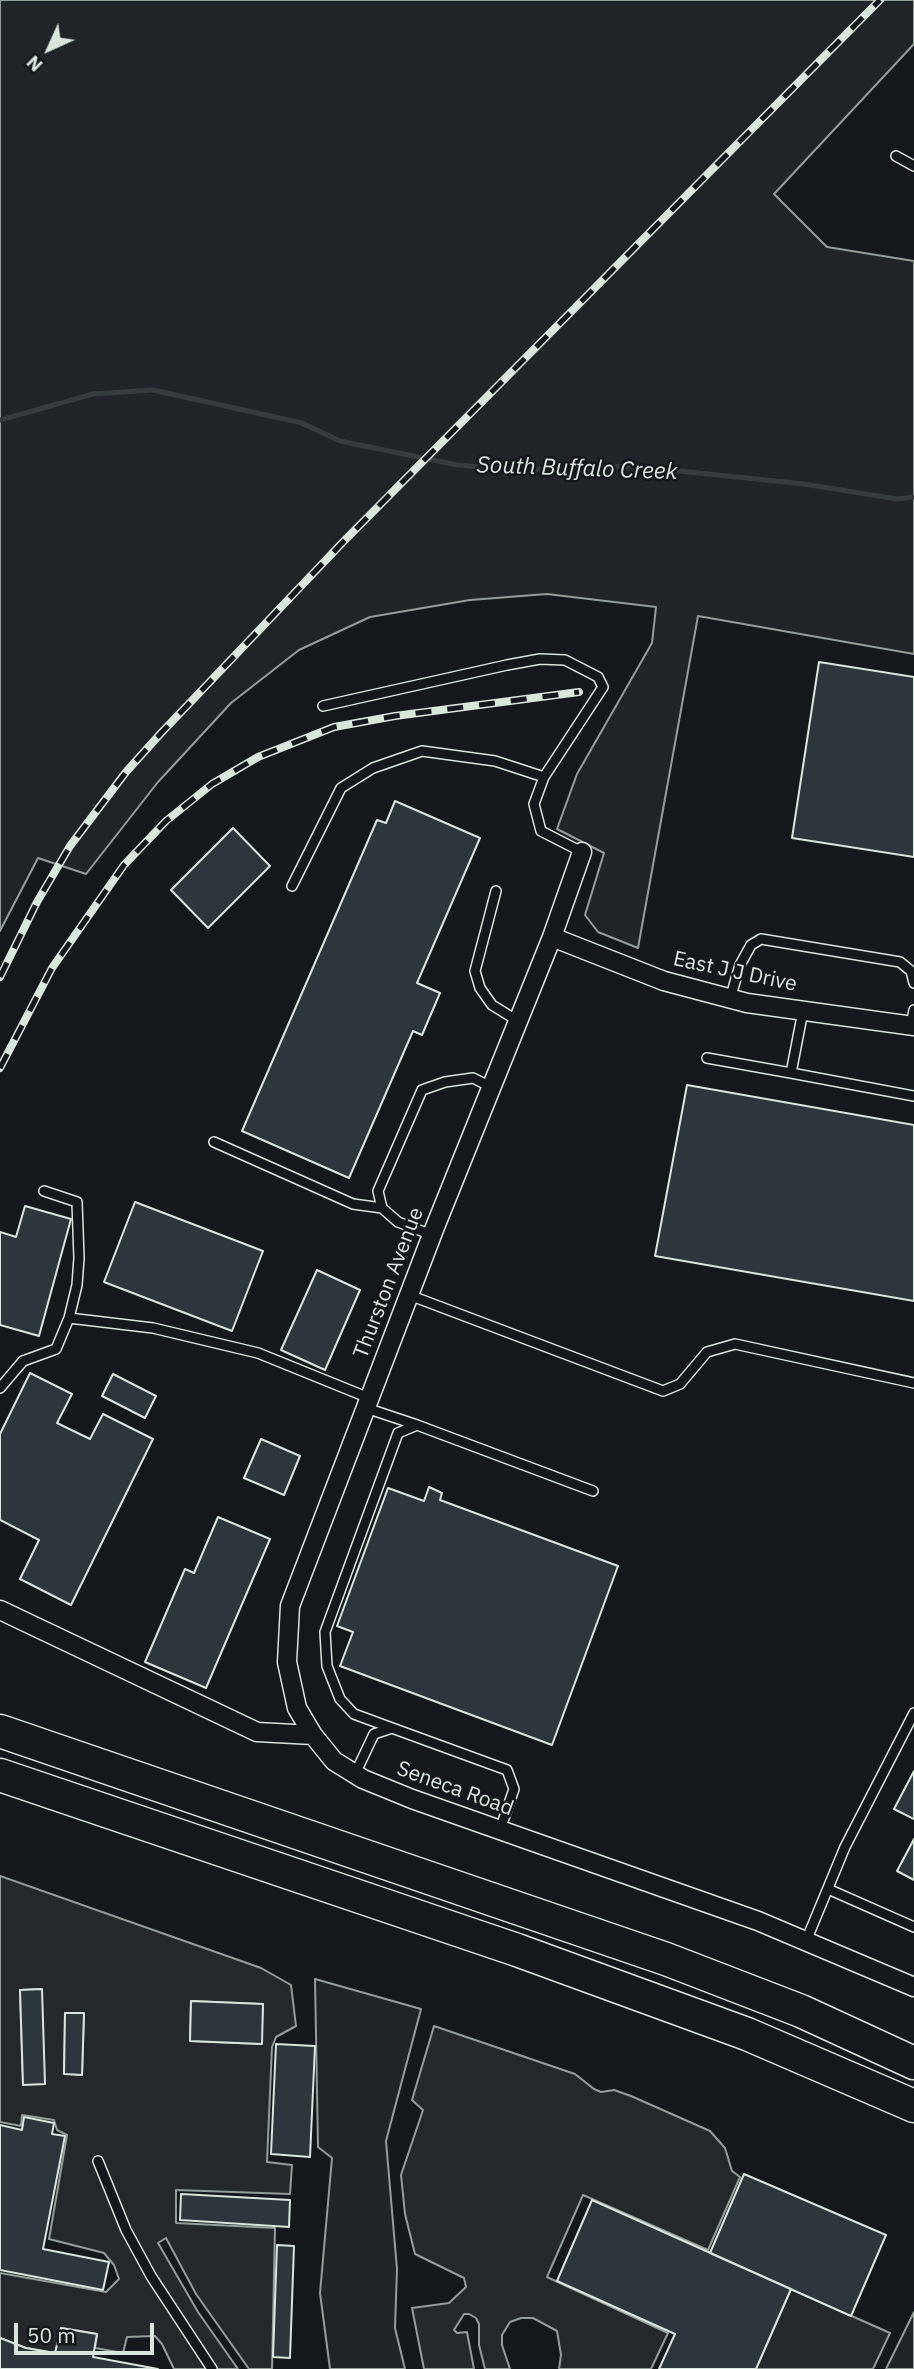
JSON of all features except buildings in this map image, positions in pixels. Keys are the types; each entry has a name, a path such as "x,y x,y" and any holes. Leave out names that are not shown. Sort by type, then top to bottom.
{"highway":[{"path":"0,1731 666,1959 801,2011 914,2063"},
{"path":"0,1775 517,1950 747,2034 914,2106"}],"street":[{"name":"Thurston Avenue","path":"313,1735 297,1708 287,1662 290,1606 432,1235 552,937 582,852"},
{"name":"East J J Drive","path":"552,937 664,981 730,999 803,1011 913,1020"},
{"path":"0,1609 257,1732 313,1735"},
{"name":"Seneca Road","path":"313,1735 334,1761 412,1799 758,1921 914,1987"}],"lane":[{"path":"896,156 914,166"},
{"path":"323,706 540,659 565,660 598,677 603,687 544,778 534,804 541,831 582,852"},
{"path":"292,886 341,788 373,768 422,751 495,761 544,778"},
{"path":"496,891 475,971 480,988 492,1004 518,1021"},
{"path":"730,999 740,965 751,945 761,939 900,962 911,971 914,983"},
{"path":"790,1073 803,1011"},
{"path":"707,1058 914,1096"},
{"path":"382,1208 378,1191 422,1090 445,1082 473,1078 491,1087"},
{"path":"214,1142 353,1204 382,1208 398,1222 432,1235"},
{"path":"0,1388 23,1361 56,1349 69,1318 77,1284 78,1202 44,1191"},
{"path":"409,1295 663,1391 680,1384 707,1352 735,1344 914,1383"},
{"path":"69,1318 153,1328 258,1353 417,1425 593,1491"},
{"path":"417,1425 398,1433 325,1632 327,1666 340,1699 354,1714 507,1770 514,1789 500,1830"},
{"path":"806,1941 845,1847 914,1713"},
{"path":"355,1773 374,1734 392,1728"},
{"path":"828,1889 914,1927"},
{"path":"98,2161 126,2230 151,2276 212,2369"}],"shaded area":[{"path":"0,0 914,0 914,44 774,194 827,247 914,261 914,654 698,616 638,948 598,932 585,915 604,853 557,829 577,774 652,643 656,607 547,594 470,600 370,617 299,650 231,703 158,782 86,874 38,858 0,931"},
{"path":"0,1876 261,1968 291,1985 296,2026 276,2037 272,2047 267,2162 292,2165 290,2194 176,2190 176,2223 275,2228 272,2369 249,2369 196,2294 166,2238 158,2243 198,2312 238,2369 174,2369 155,2336 127,2337 123,2353 95,2348 97,2334 62,2328 55,2353 26,2348 0,2338 0,2273 106,2292 119,2279 114,2265 104,2253 49,2239 67,2135 57,2130 54,2120 22,2115 21,2126 0,2122","holes":["41,1989 23,2085 20,1990","191,2001 263,2004 261,2044 190,2041","65,2013 84,2014 82,2075 64,2073"]},
{"path":"315,1979 421,2009 386,2141 397,2269 395,2328 405,2369 330,2369 320,2293 332,2158 318,2147"},
{"path":"434,2026 575,2074 601,2092 614,2090 631,2096 710,2131 725,2148 732,2171 740,2177 708,2250 583,2195 547,2277 668,2333 651,2369 559,2369 561,2355 557,2331 533,2318 521,2318 510,2322 502,2335 502,2345 510,2369 485,2369 479,2345 479,2324 476,2318 464,2314 454,2330 457,2333 467,2332 474,2369 424,2369 412,2308 449,2303 466,2287 464,2278 415,2254 405,2214 401,2175 423,2110 412,2100"},
{"path":"791,2289 890,2333 873,2369 756,2369"},
{"path":"914,2312 914,2369 886,2369"}],"waterway":[{"name":"South Buffalo Creek","path":"0,420 93,394 153,390 302,423 340,441 457,465 513,470 632,466 804,484 897,499 914,497"}],"railway":[{"path":"0,977 37,902 70,846 126,772 162,732 344,541 880,0"},
{"path":"0,1068 52,968 124,865 166,821 212,784 258,757 334,727 395,716 579,692"}]}
